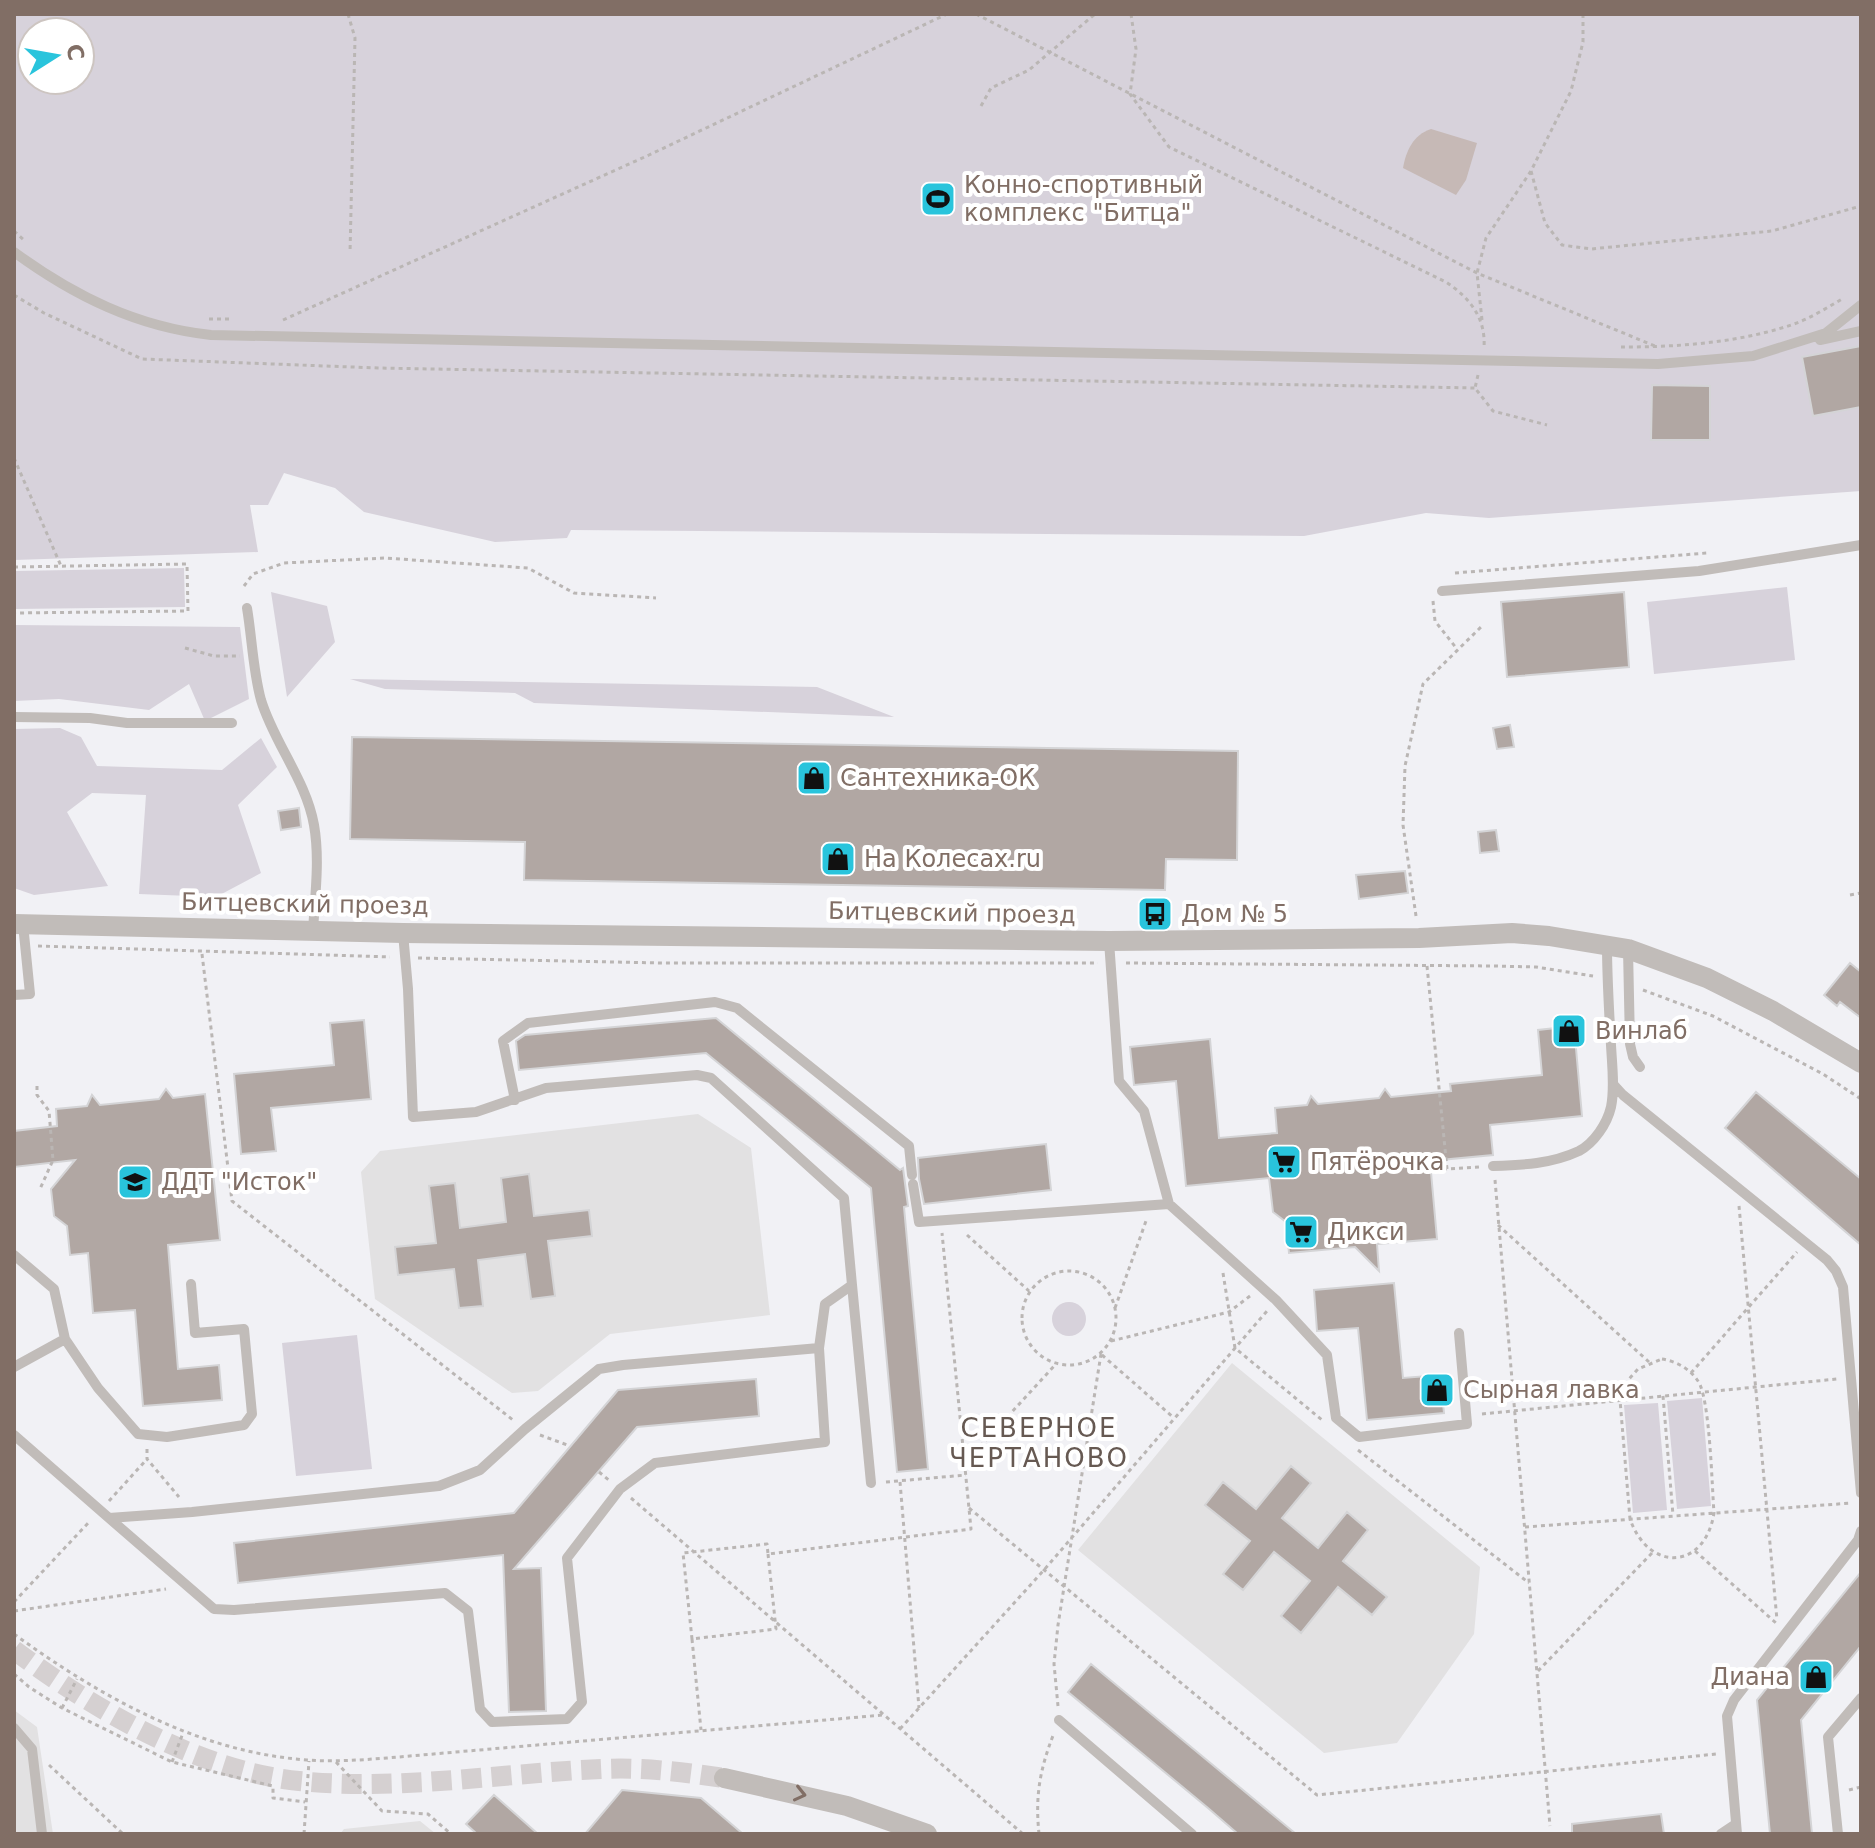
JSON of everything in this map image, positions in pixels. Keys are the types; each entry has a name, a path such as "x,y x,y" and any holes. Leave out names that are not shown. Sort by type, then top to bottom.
{"street":[{"name":"Битцевский проезд","path":"19,924 403,933 1109,941 1419,938 1512,933 1628,949 1737,991 1861,1063"},
{"path":"724,1778 847,1806 927,1834"}],"lane":[{"path":"14,252 53,280 114,312 175,331 211,335 1658,364 1753,356 1861,331"},
{"path":"1753,356 1826,333 1861,305"},
{"path":"1442,591 1699,571 1861,545"},
{"path":"247,608 260,698 299,782 314,825 317,874 313,931"},
{"path":"14,717 90,718 127,723 232,723"},
{"path":"14,995 30,994 25,946 19,924"},
{"path":"403,933 413,1117 476,1112 546,1088 697,1075 711,1078 844,1198 871,1483"},
{"path":"1109,941 1119,1081 1144,1111 1169,1204 1276,1300 1327,1355 1336,1418 1359,1437 1467,1424 1459,1333"},
{"path":"1493,1166 1541,1164 1581,1150 1593,1141 1604,1125 1611,1108 1613,1084 1607,945"},
{"path":"1628,949 1630,1044 1633,1057 1640,1067"},
{"path":"515,1100 503,1041 528,1023 715,1002 737,1008 909,1146 919,1222 1169,1204"},
{"path":"1613,1084 1827,1260 1836,1271 1843,1287 1861,1493"},
{"path":"14,1255 54,1289 65,1339 108,1399 138,1434 167,1437 244,1425 252,1414 244,1329 195,1333 191,1284"},
{"path":"14,1435 214,1609 445,1593 468,1611 480,1709 492,1722 567,1719 582,1702 567,1558 620,1489 655,1463 825,1442 819,1348 825,1304 852,1285"},
{"path":"14,1367 65,1339"},
{"path":"109,1518 439,1486 480,1470 599,1369 819,1348"},
{"path":"1721,1834 1736,1829 1727,1716 1734,1700 1858,1540 1861,1531"},
{"path":"1838,1834 1828,1737 1861,1698"},
{"path":"1059,1720 1192,1834"},
{"path":"14,1728 32,1749 42,1834"}],"path":[{"path":"348,14 355,38 350,253"},
{"path":"298,321 283,320 649,155 947,14"},
{"path":"976,14 1477,273 1658,347"},
{"path":"981,106 991,88 1029,70 1095,14"},
{"path":"1131,14 1136,49 1130,94 1169,147 1446,282 1466,295 1482,323"},
{"path":"1475,388 1485,345 1477,273 1486,238 1531,171 1571,91 1583,42 1583,14"},
{"path":"1531,171 1545,223 1562,245 1591,249 1772,231 1861,206"},
{"path":"14,231 28,243"},
{"path":"14,295 44,313 142,359 394,368 1475,388"},
{"path":"1616,347 1706,343 1795,323 1850,295"},
{"path":"208,319 238,319"},
{"path":"1475,388 1493,411 1547,425"},
{"path":"14,458 61,566"},
{"path":"1455,573 1716,553"},
{"path":"244,586 253,574 284,563 385,558 528,568 574,593 656,598"},
{"path":"14,567 187,564 188,611 14,613"},
{"path":"187,588 197,588"},
{"path":"1442,591 1432,603 1435,621 1457,649"},
{"path":"1416,916 1403,825 1405,766 1423,684 1481,627"},
{"path":"185,648 214,656 254,656"},
{"path":"1850,895 1861,893"},
{"path":"25,946 663,963 1536,967 1607,979"},
{"path":"202,953 232,1201 525,1429 570,1446"},
{"path":"1427,966 1447,1169 1493,1166 1550,1826"},
{"path":"1629,986 1713,1016 1823,1074 1861,1099"},
{"path":"37,1086 37,1095 49,1111 53,1160 40,1189"},
{"path":"1695,1551 1777,1624 1737,1187"},
{"path":"1115,1308 1151,1206"},
{"path":"946,1221 1029,1291"},
{"path":"768,1554 971,1529 946,1221"},
{"path":"1498,1225 1649,1362"},
{"path":"1691,1373 1805,1243"},
{"path":"1219,1248 1235,1348 1321,1419"},
{"path":"1067,1270 1084,1273 1098,1281 1110,1293 1115,1308 1116,1325 1111,1341 1101,1354 1071,1366 1042,1358 1031,1348 1021,1320 1029,1291 1040,1280 1067,1270"},
{"path":"1111,1341 1229,1312 1262,1287"},
{"path":"900,1729 1044,1570 1276,1300"},
{"path":"1101,1354 1174,1418"},
{"path":"1039,1834 1036,1802 1045,1757 1059,1720 1054,1664 1069,1540 1101,1354"},
{"path":"1662,1359 1672,1361 1691,1373 1704,1391 1714,1513 1712,1526 1695,1551 1663,1557 1652,1553 1635,1534 1630,1519 1620,1400 1629,1379 1649,1362 1662,1359"},
{"path":"964,1464 1056,1364"},
{"path":"1466,1416 1851,1378"},
{"path":"1663,1396 1673,1516"},
{"path":"147,1435 147,1459 192,1512"},
{"path":"1358,1450 1529,1583"},
{"path":"14,1602 147,1459"},
{"path":"599,1472 1023,1834"},
{"path":"919,1708 900,1482 966,1475"},
{"path":"1525,1527 1861,1503"},
{"path":"969,1508 1317,1795 1729,1753"},
{"path":"692,1639 776,1629 767,1544 683,1553 701,1731"},
{"path":"1537,1672 1652,1553"},
{"path":"14,1611 186,1586"},
{"path":"14,1634 78,1678 183,1733 225,1746 309,1761 336,1762 883,1715"},
{"path":"14,1674 62,1708 172,1762 273,1786 273,1798 305,1802"},
{"path":"62,1708 78,1678"},
{"path":"172,1762 183,1733"},
{"path":"32,1749 123,1834"},
{"path":"304,1834 309,1761"},
{"path":"336,1762 382,1811 428,1814 451,1834"}],"shaded area":[{"name":"Конно-спортивный комплекс \"Битца\"","path":"14,14 1861,14 1861,491 1489,518 1426,513 1304,536 571,530 567,538 495,542 364,512 335,488 284,473 268,505 250,505 258,552 14,560"},
{"path":"1431,129 1477,143 1466,180 1456,195 1403,168 1411,144"},
{"path":"184,568 185,607 14,609 14,571"},
{"path":"1787,587 1795,660 1654,674 1647,602"},
{"path":"271,592 327,606 335,642 287,697"},
{"path":"14,625 240,627 249,699 205,721 189,684 149,710 59,699 14,701"},
{"path":"350,679 817,687 894,717 534,703 515,693 385,689"},
{"path":"60,728 81,737 97,766 222,770 261,738 277,767 238,805 261,873 216,897 139,894 146,795 92,793 67,812 108,886 34,895 14,888 14,729"},
{"path":"698,1114 751,1148 770,1315 610,1334 538,1391 512,1393 375,1299 361,1172 380,1151"},
{"path":"1069,1302 1081,1307 1086,1319 1081,1331 1069,1336 1057,1331 1052,1319 1057,1307"},
{"path":"357,1335 372,1469 296,1476 282,1343"},
{"path":"1232,1363 1480,1567 1474,1634 1397,1743 1324,1753 1078,1550"},
{"path":"1702,1398 1711,1506 1677,1509 1667,1401"},
{"path":"1658,1403 1667,1510 1633,1513 1624,1405"},
{"path":"14,1710 37,1727 53,1834 14,1834"},
{"path":"420,1821 436,1834 340,1834 344,1829"}],"building":[{"path":"1861,346 1861,407 1813,416 1802,357"},
{"path":"1652,385 1710,386 1710,440 1651,440"},
{"path":"1624,592 1629,667 1507,677 1501,602"},
{"path":"1510,725 1514,747 1497,749 1493,728"},
{"path":"352,737 1238,751 1237,860 1166,859 1165,890 524,880 525,842 350,839"},
{"path":"299,808 301,827 281,830 278,811"},
{"path":"1496,830 1499,851 1480,853 1478,832"},
{"path":"1405,871 1408,893 1359,899 1356,875"},
{"path":"1850,963 1861,972 1861,1018 1840,1002 1837,1006 1824,995"},
{"path":"716,1018 900,1170 903,1168 928,1469 897,1472 871,1188 706,1053 519,1070 516,1041 525,1035"},
{"path":"364,1020 371,1099 271,1108 276,1151 241,1154 234,1074 334,1065 330,1023"},
{"path":"1574,1026 1582,1116 1490,1125 1493,1155 1430,1161 1437,1239 1377,1244 1379,1271 1355,1247 1289,1253 1286,1222 1273,1212 1269,1178 1186,1186 1176,1081 1134,1085 1130,1047 1210,1039 1219,1138 1277,1133 1275,1108 1307,1105 1311,1096 1318,1104 1379,1098 1385,1089 1391,1097 1451,1091 1450,1084 1542,1075 1538,1030"},
{"name":"ДДТ \"Исток\"","path":"166,1089 173,1098 205,1094 220,1240 168,1245 178,1369 219,1365 222,1400 143,1406 135,1310 93,1313 88,1253 70,1255 67,1226 54,1216 51,1189 75,1160 14,1167 14,1131 57,1126 56,1109 87,1106 92,1095 100,1105 159,1099"},
{"path":"1756,1092 1861,1179 1861,1245 1725,1128"},
{"path":"1046,1144 1051,1190 924,1204 918,1158"},
{"path":"529,1174 534,1216 589,1210 592,1236 548,1241 555,1296 531,1299 525,1254 478,1260 483,1306 459,1308 454,1269 398,1275 395,1247 436,1243 429,1186 455,1183 460,1228 506,1222 501,1178"},
{"path":"1394,1283 1403,1378 1440,1375 1444,1413 1367,1420 1358,1328 1317,1331 1314,1290"},
{"path":"756,1379 759,1416 637,1427 514,1569 541,1568 546,1711 509,1712 503,1555 238,1583 234,1543 514,1513 618,1390"},
{"path":"1291,1466 1311,1483 1282,1518 1318,1548 1347,1512 1368,1530 1343,1561 1387,1597 1372,1615 1338,1587 1301,1633 1281,1616 1310,1581 1274,1552 1243,1590 1223,1574 1250,1541 1205,1505 1223,1482 1256,1509"},
{"path":"1861,1572 1861,1646 1801,1720 1812,1834 1770,1834 1757,1700"},
{"path":"1091,1664 1296,1834 1238,1834 1068,1692"},
{"path":"622,1790 701,1798 743,1834 585,1834"},
{"path":"494,1795 538,1834 477,1834 466,1824"},
{"path":"1661,1814 1664,1834 1572,1834 1572,1824"}],"tunnel":[{"path":"14,1650 78,1694 149,1734 223,1765 261,1775 336,1784 617,1769 663,1770 724,1778"}],"place":[{"name":"Конно-спортивный комплекс \"Битца\"","path":"938,199"},
{"name":"Сантехника-ОК","path":"814,778"},
{"name":"На Колесах.ru","path":"838,859"},
{"name":"Дом № 5","path":"1155,914"},
{"name":"Винлаб","path":"1569,1031"},
{"name":"Пятёрочка","path":"1284,1162"},
{"name":"ДДТ \"Исток\"","path":"135,1182"},
{"name":"Дикси","path":"1301,1232"},
{"name":"Сырная лавка","path":"1437,1390"},
{"name":"Диана","path":"1816,1677"}],"district":[{"name":"СЕВЕРНОЕ ЧЕРТАНОВО","path":"1039,1443"}]}
